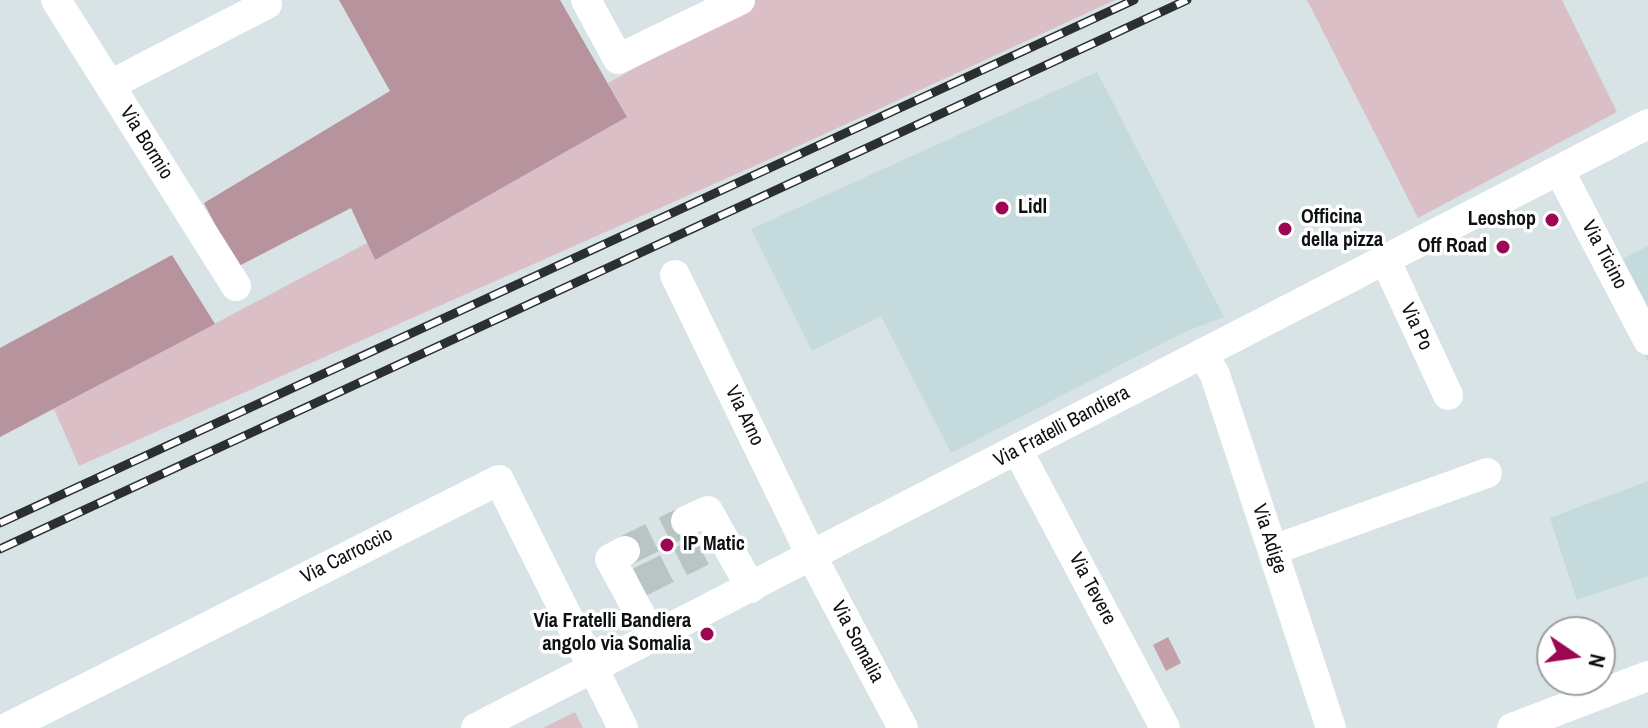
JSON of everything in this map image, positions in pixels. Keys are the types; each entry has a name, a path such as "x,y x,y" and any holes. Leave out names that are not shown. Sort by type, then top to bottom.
{"street":[{"name":"Via Bormio","path":"56,0 236,286"},
{"path":"110,85 267,4 265,0"},
{"path":"586,0 618,59 740,0"},
{"name":"Via Fratelli Bandiera","path":"476,728 1648,124"},
{"name":"Via Ticino","path":"1559,170 1648,340"},
{"name":"Via Po","path":"1385,259 1448,395"},
{"name":"Via Arno","path":"675,275 812,557"},
{"name":"Via Adige","path":"1203,353 1215,375 1331,728"},
{"name":"Via Tevere","path":"1018,451 1165,728"},
{"path":"1273,550 1487,473"},
{"name":"Via Carroccio","path":"7,728 499,480 592,669"},
{"path":"686,521 708,511 713,545 751,588"},
{"path":"625,551 610,559 634,586 653,638"},
{"name":"Via Somalia","path":"812,557 903,728"},
{"path":"592,669 623,728"},
{"path":"1517,727 1648,676"}],"shaded area":[{"path":"339,0 560,0 627,117 375,260 351,208 237,267 204,203 390,91"},
{"path":"746,0 1115,0 779,155 79,466 54,409 367,243 375,260 627,117 608,83 717,23"},
{"path":"1307,0 1562,0 1617,112 1418,218"},
{"path":"1097,72 1224,317 1182,333 951,453 881,316 812,351 751,229"},
{"path":"1648,246 1648,362 1601,270"},
{"path":"172,255 215,324 0,437 0,348"},
{"path":"1648,481 1648,576 1577,600 1550,518"},
{"path":"1168,637 1181,663 1166,671 1153,645"},
{"path":"575,712 583,728 543,728"}],"tunnel":[{"path":"625,551 686,521"},
{"path":"640,582 702,551"}],"railway":[{"path":"0,523 1134,0"},
{"path":"0,549 1187,0"}],"place":[{"name":"Lidl","path":"1002,208"},
{"name":"Leoshop","path":"1552,220"},
{"name":"Officina della pizza","path":"1285,229"},
{"name":"Off Road","path":"1503,247"},
{"name":"IP Matic","path":"667,545"},
{"name":"Via Fratelli Bandiera angolo via Somalia","path":"707,634"}]}
